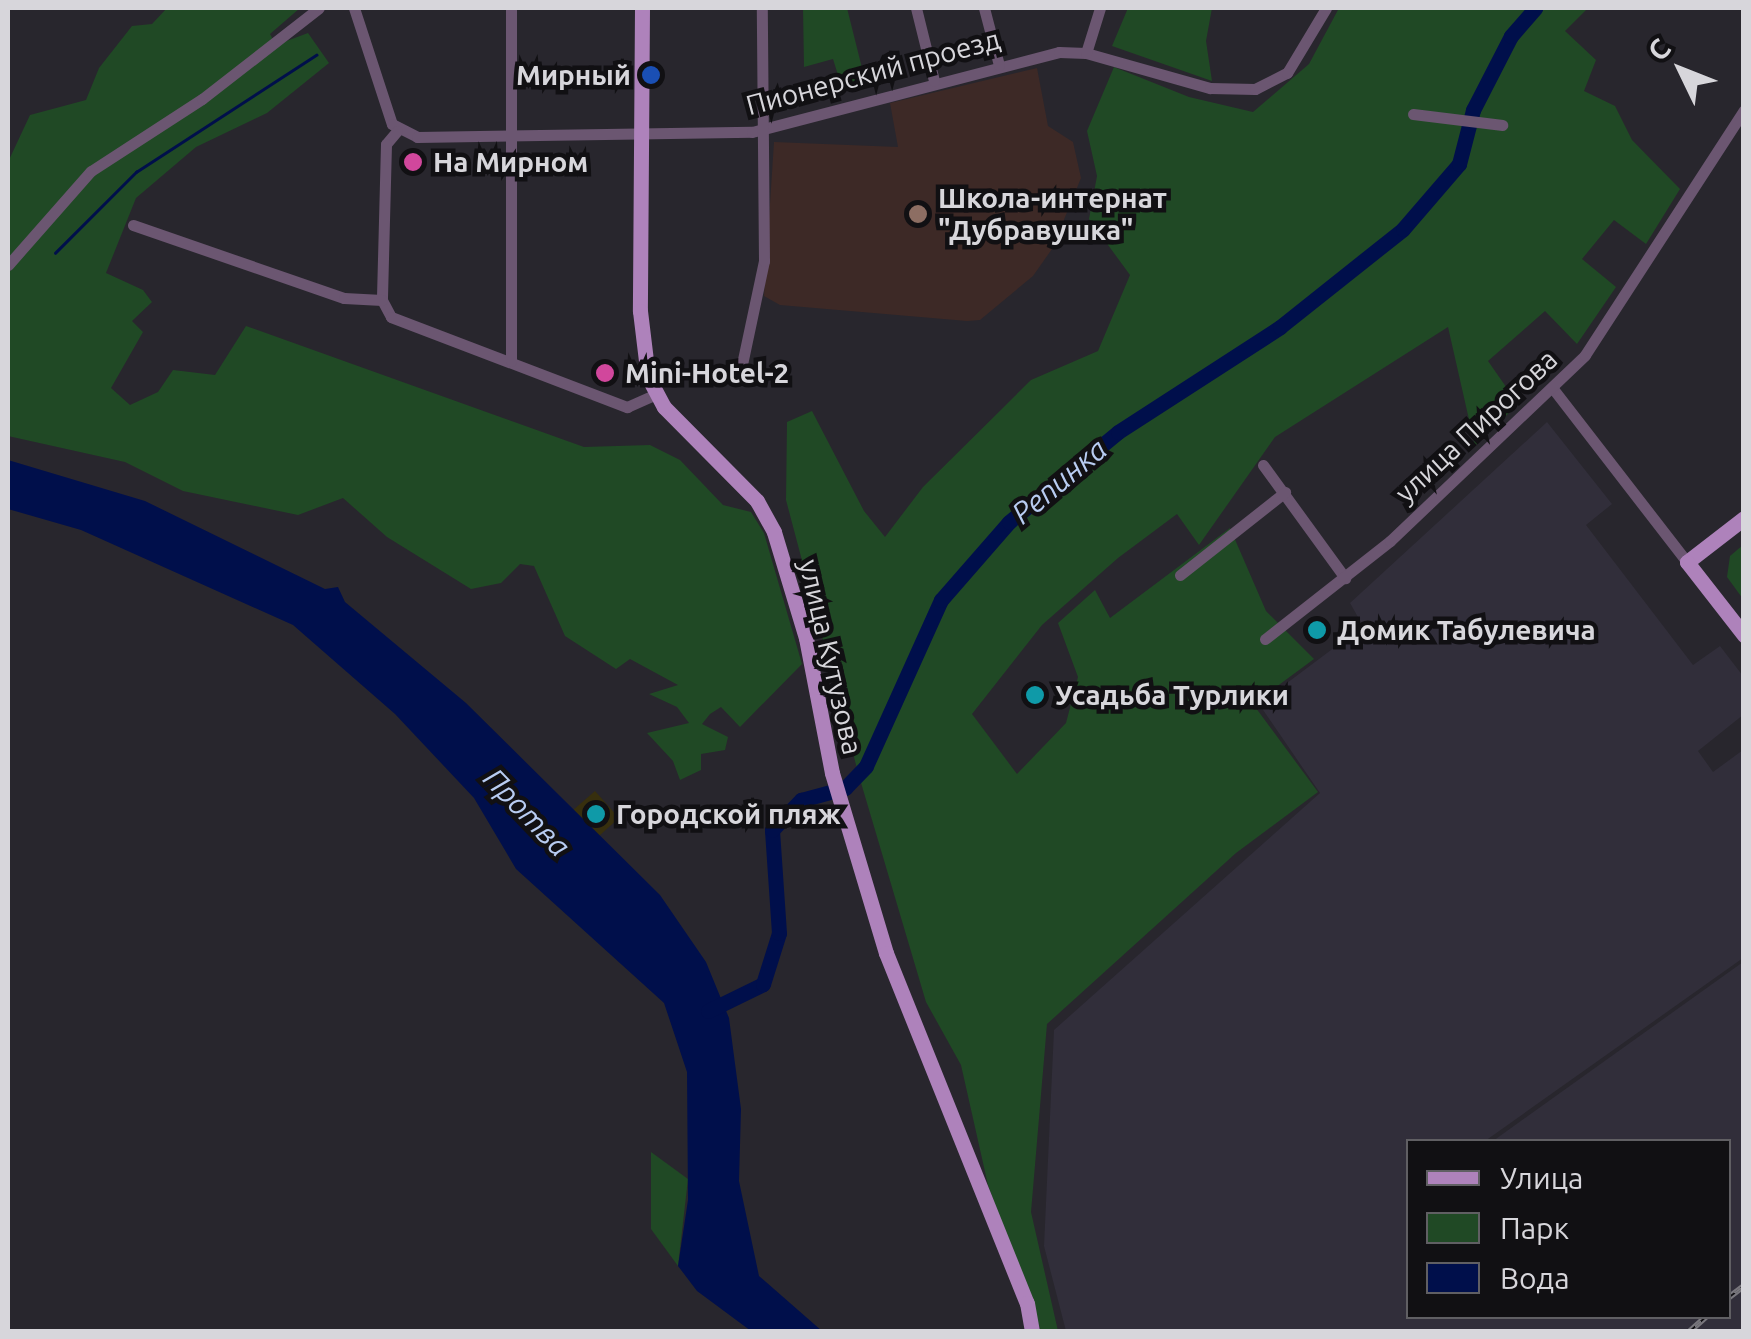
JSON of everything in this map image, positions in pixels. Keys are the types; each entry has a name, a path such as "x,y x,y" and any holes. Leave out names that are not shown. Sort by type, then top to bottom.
{"main road":[{"path":"642,8 640,311 656,394"},
{"name":"улица Кутузова","path":"656,394 757,501 774,532 806,638 841,806 886,953 1027,1303 1032,1332"},
{"path":"1744,518 1687,562 1744,635"}],"street":[{"path":"8,264 91,171 202,99 319,8"},
{"path":"354,8 397,130 386,144 382,300 392,317 627,407 656,394"},
{"path":"511,8 511,361"},
{"path":"741,369 764,261 762,8"},
{"path":"916,8 934,81"},
{"path":"984,8 998,65"},
{"path":"1086,53 1100,8"},
{"name":"Пионерский проезд","path":"397,130 417,137 642,135 765,127 1059,52 1086,53 1210,88 1254,89 1287,73 1326,8"},
{"name":"улица Пирогова","path":"1265,638 1345,578 1554,390 1586,355 1744,110"},
{"path":"1413,114 1502,125"},
{"path":"1732,126 1744,134"},
{"path":"132,225 344,298 382,300"},
{"path":"1554,390 1687,562"},
{"path":"1263,465 1345,578"},
{"path":"1180,575 1285,492"}],"shaded area":[{"name":"Школа-интернат \"Дубравушка\"","path":"1037,68 1048,126 1073,142 1081,178 1052,249 1033,276 980,320 967,321 780,305 764,296 774,142 898,147 890,103"},
{"path":"1547,422 1612,504 1586,525 1693,665 1720,646 1743,676 1743,715 1698,751 1713,772 1743,750 1743,958 1488,1139 1406,1139 1406,1319 1731,1319 1731,1139 1496,1139 1743,962 1743,1331 1066,1331 1044,1246 1054,1030 1320,793 1259,704 1363,626 1350,603"}],"green space":[{"path":"167,8 300,8 270,34 276,45 308,33 329,63 267,113 196,147 136,198 106,273 143,290 152,302 132,321 143,332 111,388 130,405 158,392 173,370 215,375 246,326 584,447 650,445 680,460 723,505 751,512 764,533 802,664 740,727 721,707 710,714 702,724 728,737 725,750 701,754 701,770 680,780 673,761 647,733 689,723 677,707 649,694 678,685 630,659 616,669 565,636 534,566 520,564 501,583 471,589 387,537 343,498 298,515 183,491 125,462 8,436 8,162 30,115 86,100 99,68 132,26 152,24"},
{"path":"803,8 847,8 866,84 842,88 833,59 804,67"},
{"path":"1128,8 1212,8 1206,41 1212,81 1112,46"},
{"path":"1339,8 1588,8 1565,31 1596,60 1584,91 1615,106 1632,140 1680,189 1646,244 1614,220 1582,259 1616,287 1577,344 1545,311 1488,361 1518,404 1475,446 1448,327 1275,437 1199,545 1177,514 1118,558 1042,625 972,714 1017,774 1066,723 1078,677 1058,623 1095,590 1110,618 1230,528 1266,611 1314,659 1253,704 1318,792 1236,853 1047,1024 1031,1212 1058,1331 1041,1331 988,1185 961,1065 926,1002 859,776 786,500 787,422 812,411 864,511 885,537 923,487 1031,380 1098,351 1130,275 1089,219 1097,176 1087,131 1114,67 1189,97 1253,112 1309,64"},
{"path":"1743,545 1743,599 1727,577 1730,556"},
{"path":"651,1152 688,1179 678,1266 651,1229"}],"sand":[{"name":"Городской пляж","path":"595,791 619,818 599,836 572,811"}],"water":[{"name":"Протва","path":"8,460 145,501 325,589 338,587 345,602 466,703 660,895 706,962 729,1018 741,1109 739,1181 759,1276 822,1331 751,1331 697,1291 678,1266 688,1200 687,1072 664,1003 516,869 474,798 395,714 293,625 81,530 8,509"}],"waterway":[{"name":"Репинка","path":"708,1011 763,984 779,933 772,830 801,800 845,788 866,766 941,600 1009,522 1118,432 1280,327 1403,229 1459,164 1473,110 1511,36 1535,8"},
{"path":"55,253 136,172 316,55"}],"railway":[{"path":"1731,1296 1744,1286"},
{"path":"1689,1332 1704,1319"}],"place":[{"name":"Мирный","path":"651,75"},
{"name":"На Мирном","path":"413,162"},
{"name":"Школа-интернат \"Дубравушка\"","path":"918,214"},
{"name":"Mini-Hotel-2","path":"605,373"},
{"name":"Домик Табулевича","path":"1317,630"},
{"name":"Усадьба Турлики","path":"1035,695"},
{"name":"Городской пляж","path":"596,814"}]}
